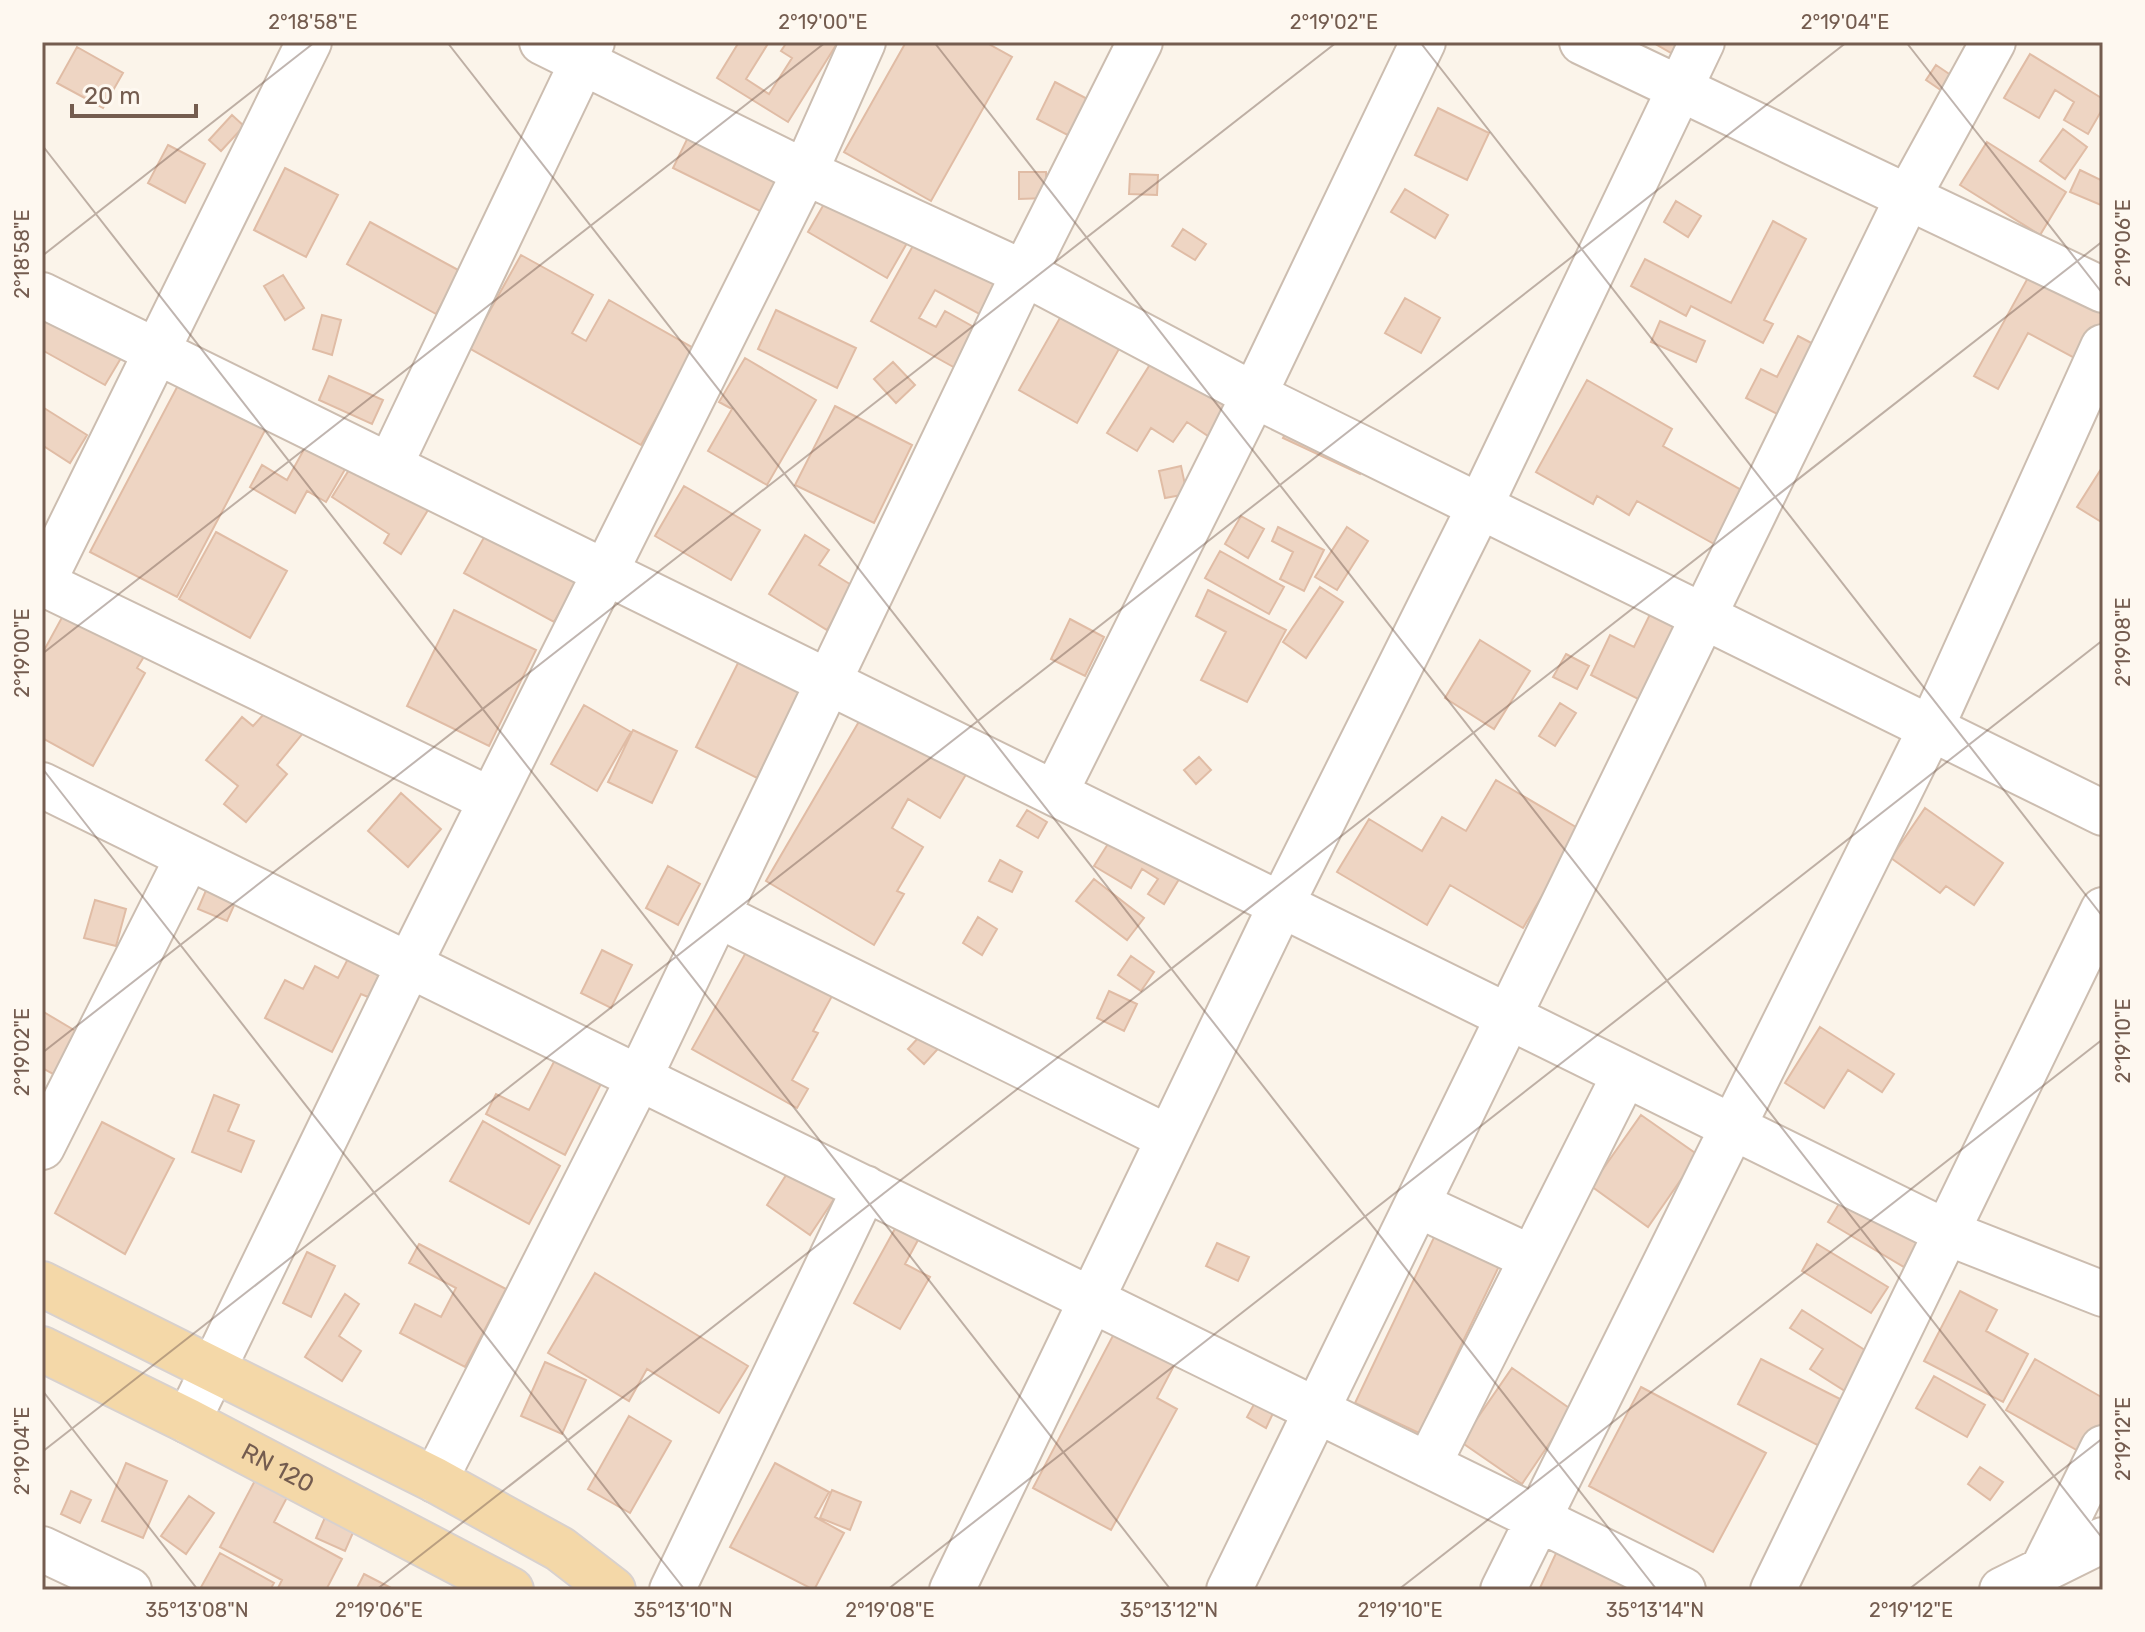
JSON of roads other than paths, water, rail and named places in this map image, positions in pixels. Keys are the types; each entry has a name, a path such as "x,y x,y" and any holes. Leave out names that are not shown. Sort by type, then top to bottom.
{"main road":[{"path":"42,1284 435,1480 560,1549 613,1590"},
{"name":"RN 120","path":"42,1349 188,1421 511,1590"}],"street":[{"path":"309,42 42,584 491,800"},
{"path":"542,42 587,52 805,172 1024,273 1254,395 2103,813"},
{"path":"188,1421 409,965 805,172 863,42"},
{"path":"435,1480 639,1078 1024,273 1140,42"},
{"path":"1055,793 1254,395 1423,42"},
{"path":"1582,42 2103,290"},
{"path":"952,1590 1281,905 1480,506 1702,42"},
{"path":"1229,1590 1909,195 1993,42"},
{"path":"390,465 587,52"},
{"path":"42,295 1948,1233 2103,1294"},
{"path":"1503,1590 1931,728 2103,347"},
{"path":"42,785 1683,1590"},
{"path":"42,1147 188,857"},
{"path":"1773,1590 2103,910"},
{"path":"718,915 1169,1138"},
{"path":"1428,1465 1625,1074"},
{"path":"672,1590 865,1188"},
{"path":"1418,1205 1532,1258"},
{"path":"2042,1571 2103,1448"},
{"path":"2002,1590 2103,1540"},
{"path":"42,1549 129,1590"},
{"path":"560,1549 646,1590"}]}
